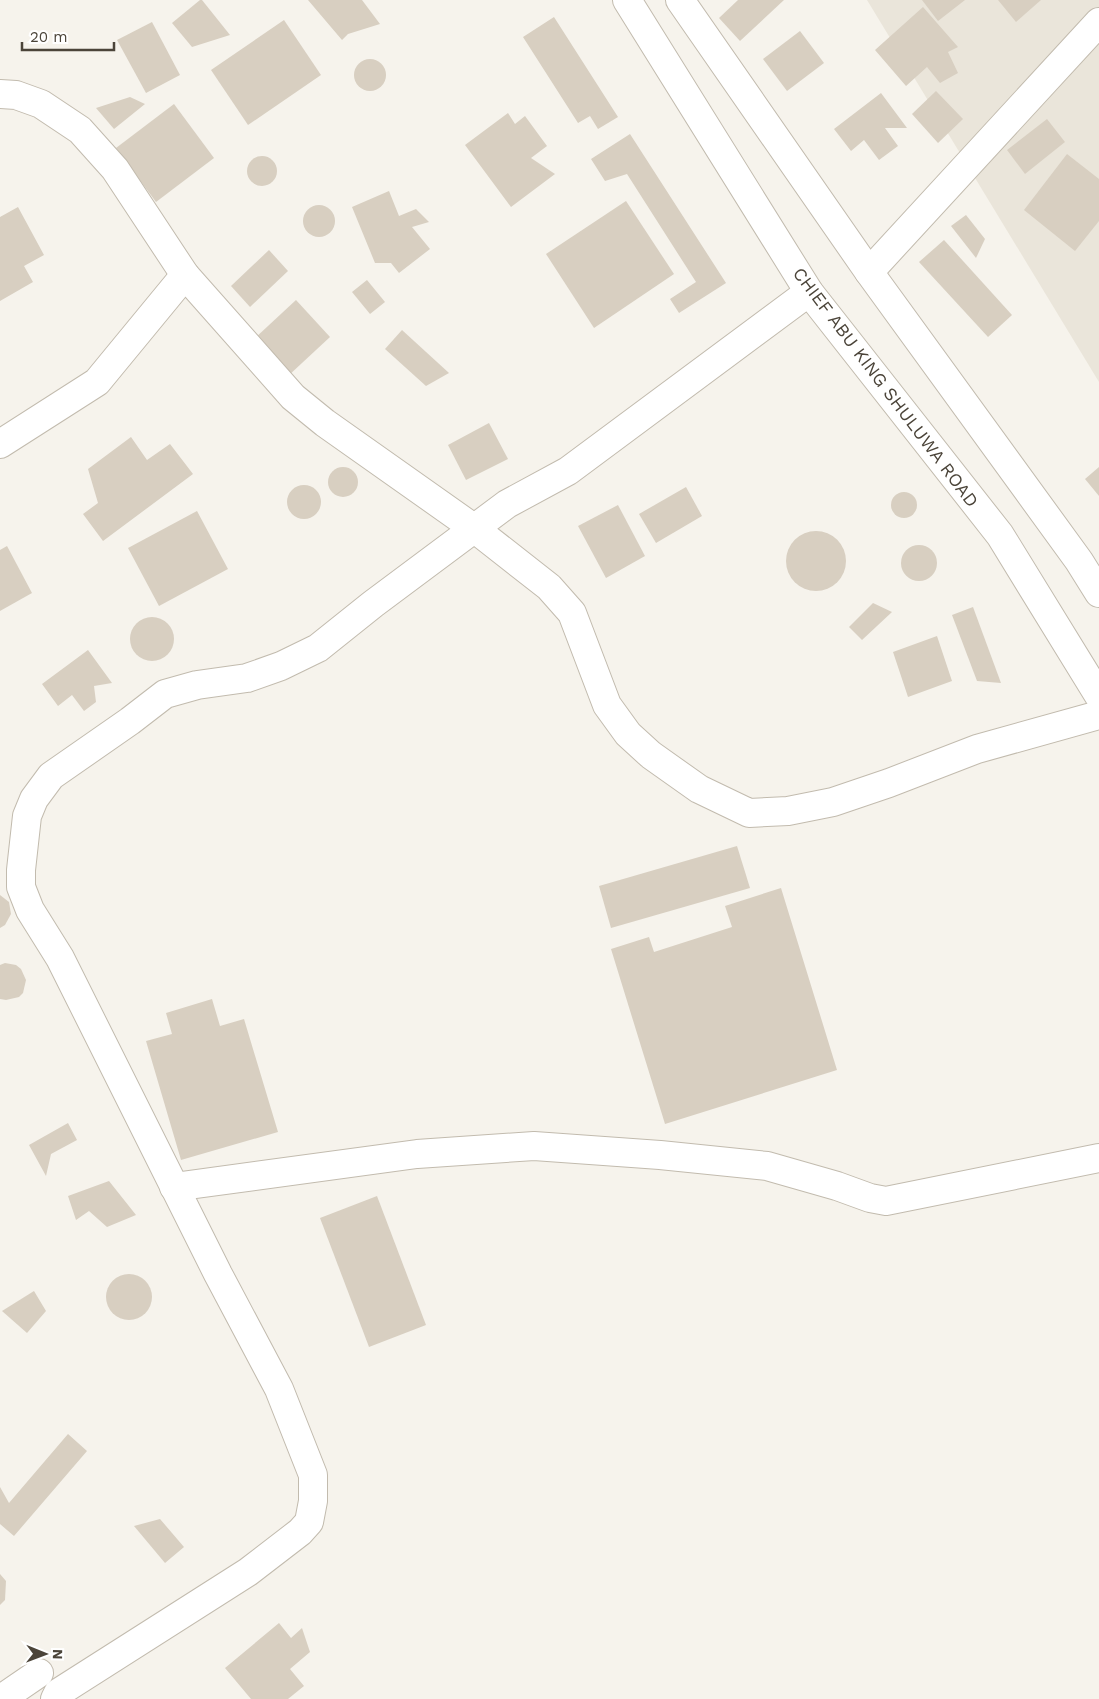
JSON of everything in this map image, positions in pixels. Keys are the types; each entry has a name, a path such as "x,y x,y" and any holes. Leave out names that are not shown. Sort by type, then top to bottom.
{"street":[{"name":"CHIEF ABU KING SHULUWA ROAD","path":"626,0 809,292 1000,535 1099,696"},
{"path":"680,0 869,272 1079,561 1099,593"},
{"path":"869,272 1099,22"},
{"path":"0,94 16,95 41,104 80,130 115,169 185,275 293,397 325,423 475,529 549,587 572,613 607,705 628,734 651,755 700,788 749,813 788,811 833,802 889,783 977,749 1099,715"},
{"path":"0,444 97,382 185,275"},
{"path":"55,1699 58,1693 248,1572 300,1532 309,1522 313,1501 313,1475 279,1389 174,1187 60,958 30,910 21,887 21,870 27,816 34,799 50,776 130,721 165,694 197,685 247,678 280,666 318,648 373,604 507,504 568,471 809,292"},
{"path":"174,1187 417,1154 534,1146 660,1155 767,1166 837,1186 870,1198 886,1201 1099,1158"},
{"path":"1,1699 40,1673"}],"shaded area":[{"path":"867,0 1099,0 1099,382"}],"building":[{"path":"202,0 230,35 192,47 172,23"},
{"path":"308,0 362,0 380,24 348,34 342,40"},
{"path":"738,0 784,0 740,41 719,18"},
{"path":"922,0 965,0 938,21"},
{"path":"998,0 1041,0 1016,22"},
{"path":"923,7 958,47 948,52 958,73 940,83 927,67 906,86 875,50"},
{"path":"554,17 618,117 598,129 590,116 578,123 523,37"},
{"path":"284,20 321,75 248,125 211,70"},
{"path":"152,22 180,75 146,93 117,40"},
{"path":"800,31 824,63 787,91 763,59"},
{"path":"370,59 376,60 381,64 385,69 385,81 381,86 376,90 370,91 364,90 359,86 355,81 354,75 355,69 359,64 364,60"},
{"path":"936,91 963,119 938,143 912,114"},
{"path":"881,93 907,128 885,128 898,146 879,160 864,140 851,151 834,129"},
{"path":"130,97 145,104 114,129 96,108"},
{"path":"174,104 214,158 156,202 116,148"},
{"path":"508,113 515,124 525,116 547,146 531,158 555,174 511,207 465,145"},
{"path":"1047,119 1065,142 1025,174 1007,150"},
{"path":"630,134 726,283 679,313 670,299 696,282 627,174 605,181 591,159"},
{"path":"1067,154 1099,179 1099,221 1075,251 1024,210"},
{"path":"262,156 268,157 276,165 276,177 268,185 262,186 256,185 248,177 247,171 248,165 256,157"},
{"path":"389,191 399,216 416,209 429,222 412,227 430,249 399,273 391,263 375,263 352,207"},
{"path":"626,201 674,274 594,328 546,254"},
{"path":"319,205 325,206 330,210 334,215 334,227 330,232 325,236 319,237 313,236 308,232 304,227 303,221 304,215 308,210 313,206"},
{"path":"18,207 44,255 24,266 33,282 0,301 0,217"},
{"path":"966,215 985,239 976,258 951,226"},
{"path":"944,240 1012,315 988,337 919,262"},
{"path":"269,250 288,271 250,307 231,286"},
{"path":"367,280 385,302 370,314 352,292"},
{"path":"296,300 330,337 288,376 254,339"},
{"path":"402,330 449,373 426,386 385,349"},
{"path":"489,423 508,459 466,480 448,445"},
{"path":"131,437 147,460 170,444 193,474 103,541 83,514 98,503 88,469"},
{"path":"343,467 354,471 358,482 354,493 343,497 332,493 328,482 332,471"},
{"path":"1099,467 1099,496 1085,479"},
{"path":"304,485 316,490 321,502 316,514 304,519 292,514 287,502 292,490"},
{"path":"686,487 702,516 656,543 639,514"},
{"path":"904,492 913,496 917,505 913,514 904,518 895,514 891,505 895,496"},
{"path":"618,505 645,556 606,578 578,526"},
{"path":"197,511 228,569 159,606 128,548"},
{"path":"810,531 822,531 833,536 841,544 846,555 844,573 833,586 822,591 810,591 799,586 791,578 786,567 786,555 791,544 799,536"},
{"path":"919,545 926,546 932,550 936,556 936,570 932,576 926,580 919,581 912,580 906,576 902,570 901,563 902,556 906,550 912,546"},
{"path":"7,546 32,593 0,611 0,550"},
{"path":"873,603 892,612 862,640 849,627"},
{"path":"973,607 1001,683 977,681 952,615"},
{"path":"148,617 156,617 168,623 174,639 168,655 156,661 148,661 136,655 130,643 130,635 136,623"},
{"path":"937,636 952,681 908,697 893,652"},
{"path":"88,650 112,683 94,686 96,702 84,711 72,695 58,706 42,684"},
{"path":"737,846 750,888 611,928 599,886"},
{"path":"781,888 837,1070 665,1124 611,949 649,937 654,952 732,927 725,906"},
{"path":"0,895 9,902 11,914 5,925 0,928"},
{"path":"5,963 16,965 21,969 26,980 23,993 19,997 6,1000 0,999 0,965"},
{"path":"212,999 220,1026 244,1019 278,1132 181,1160 146,1041 172,1034 166,1013"},
{"path":"68,1123 77,1140 51,1154 46,1176 29,1145"},
{"path":"109,1181 136,1215 107,1227 89,1211 76,1220 68,1196"},
{"path":"377,1196 426,1325 369,1347 320,1218"},
{"path":"125,1274 133,1274 142,1278 148,1284 152,1297 148,1310 142,1316 133,1320 125,1320 116,1316 110,1310 106,1301 106,1293 110,1284 116,1278"},
{"path":"34,1291 46,1311 27,1333 2,1311"},
{"path":"68,1434 87,1451 14,1536 0,1524 0,1487 9,1503"},
{"path":"160,1519 184,1547 165,1563 134,1526"},
{"path":"0,1574 6,1581 5,1600 0,1605"},
{"path":"279,1623 291,1638 302,1628 310,1652 290,1669 304,1686 288,1699 251,1699 225,1668"}]}
